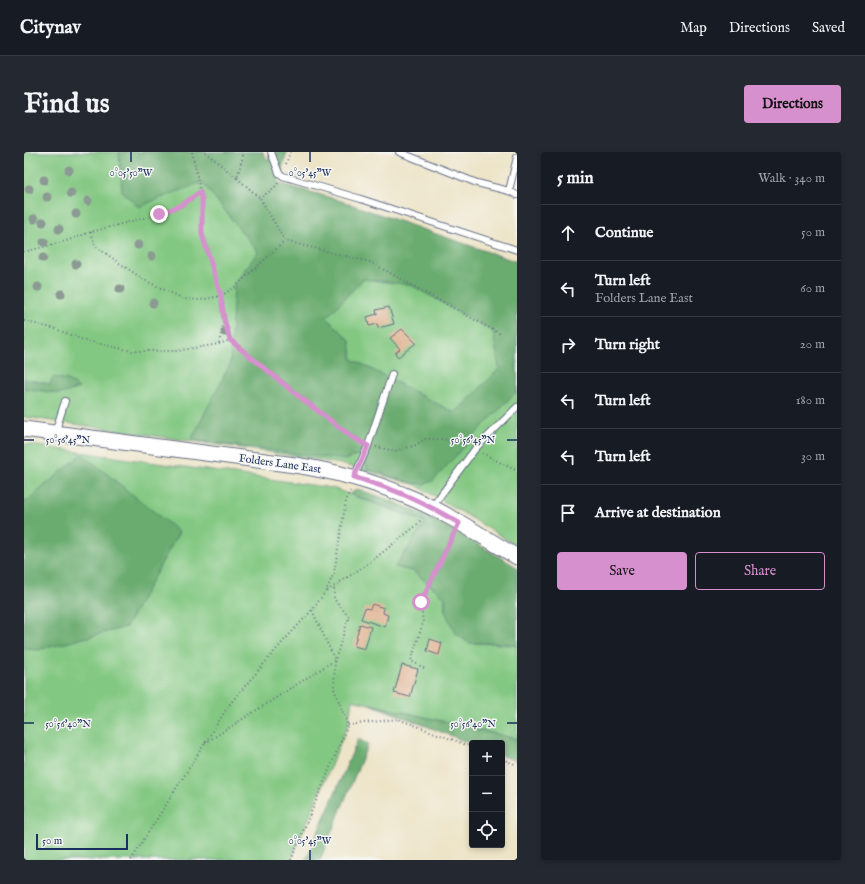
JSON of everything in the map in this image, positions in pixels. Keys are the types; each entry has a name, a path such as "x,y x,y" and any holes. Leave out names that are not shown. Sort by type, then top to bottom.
{"street":[{"name":"Folders Lane East","path":"24,429 328,470 394,490 432,508 517,557"}],"lane":[{"path":"271,152 279,173 283,176 361,199 517,250"},
{"path":"399,152 477,183 509,191 517,196"},
{"path":"509,191 517,157"},
{"path":"354,477 368,446 392,374"},
{"path":"55,433 65,401"},
{"path":"432,508 475,449 517,407"}],"path":[{"path":"192,152 202,200 202,234 221,296 224,319 230,340 296,394 352,437 368,446 395,451 416,445 426,439 443,439 475,449 517,471"},
{"path":"205,152 260,198 285,241 370,262 502,336"},
{"path":"237,178 243,156 242,152"},
{"path":"260,198 274,188 278,183"},
{"path":"24,252 159,214 182,205 200,192"},
{"path":"91,232 95,246 144,280 184,299 200,300 221,296 236,286 285,241"},
{"path":"219,344 224,319"},
{"path":"24,320 56,329 83,340 132,351 176,351 219,344 230,340"},
{"path":"131,860 229,705 312,610 326,591 334,573 346,501 354,477"},
{"path":"326,591 373,560 417,525 432,508"},
{"path":"424,668 411,661 423,623 421,602 459,523"},
{"path":"291,860 348,725 334,690 335,660 350,617 334,599 334,586"},
{"path":"312,610 335,660"},
{"path":"204,744 335,660"},
{"path":"348,725 398,719 469,746"},
{"path":"505,760 517,765"}],"green space":[{"path":"24,152 263,152 278,183 335,199 517,262 517,546 416,485 341,464 302,457 24,417"},
{"path":"119,152 263,152 268,161 271,152 287,152 278,183 335,199 517,262 517,391 433,481 424,484 412,483 367,469 365,458 358,455 345,460 191,440 230,364 234,284 258,252 202,182 138,207 122,191","holes":["363,279 411,285 493,331 499,369 455,413 352,359 350,340 326,318"]},
{"path":"53,377 68,380 79,388 61,394 24,388 24,379 50,384"},
{"path":"24,444 332,488 426,522 395,567 413,571 445,597 445,611 469,643 517,646 517,739 352,700 348,725 291,860 24,860"},
{"path":"82,454 179,532 126,627 38,650 24,649 24,503"},
{"path":"357,489 390,500 432,519 517,567 517,646 509,644 469,643 455,633 445,611 445,597 413,571 395,567 426,522 350,494"},
{"path":"370,704 517,739 517,761 505,757 505,740 469,740 469,743"},
{"path":"358,739 368,744 320,860 306,860"}],"building":[{"path":"389,307 394,324 378,328 377,324 369,326 367,317 377,314 376,310"},
{"path":"402,329 416,343 398,357 395,353 400,349 390,338"},
{"path":"372,604 384,608 383,613 388,615 385,627 361,619 365,608 370,609"},
{"path":"360,624 371,627 365,649 354,646"},
{"path":"430,639 442,643 439,655 427,651"},
{"path":"402,665 418,669 410,697 394,693"}],"route":[{"path":"159,214 182,205 200,192 202,200 202,234 221,296 224,319 230,340 296,394 352,437 368,446 354,477 406,495 459,523 421,602"}]}
